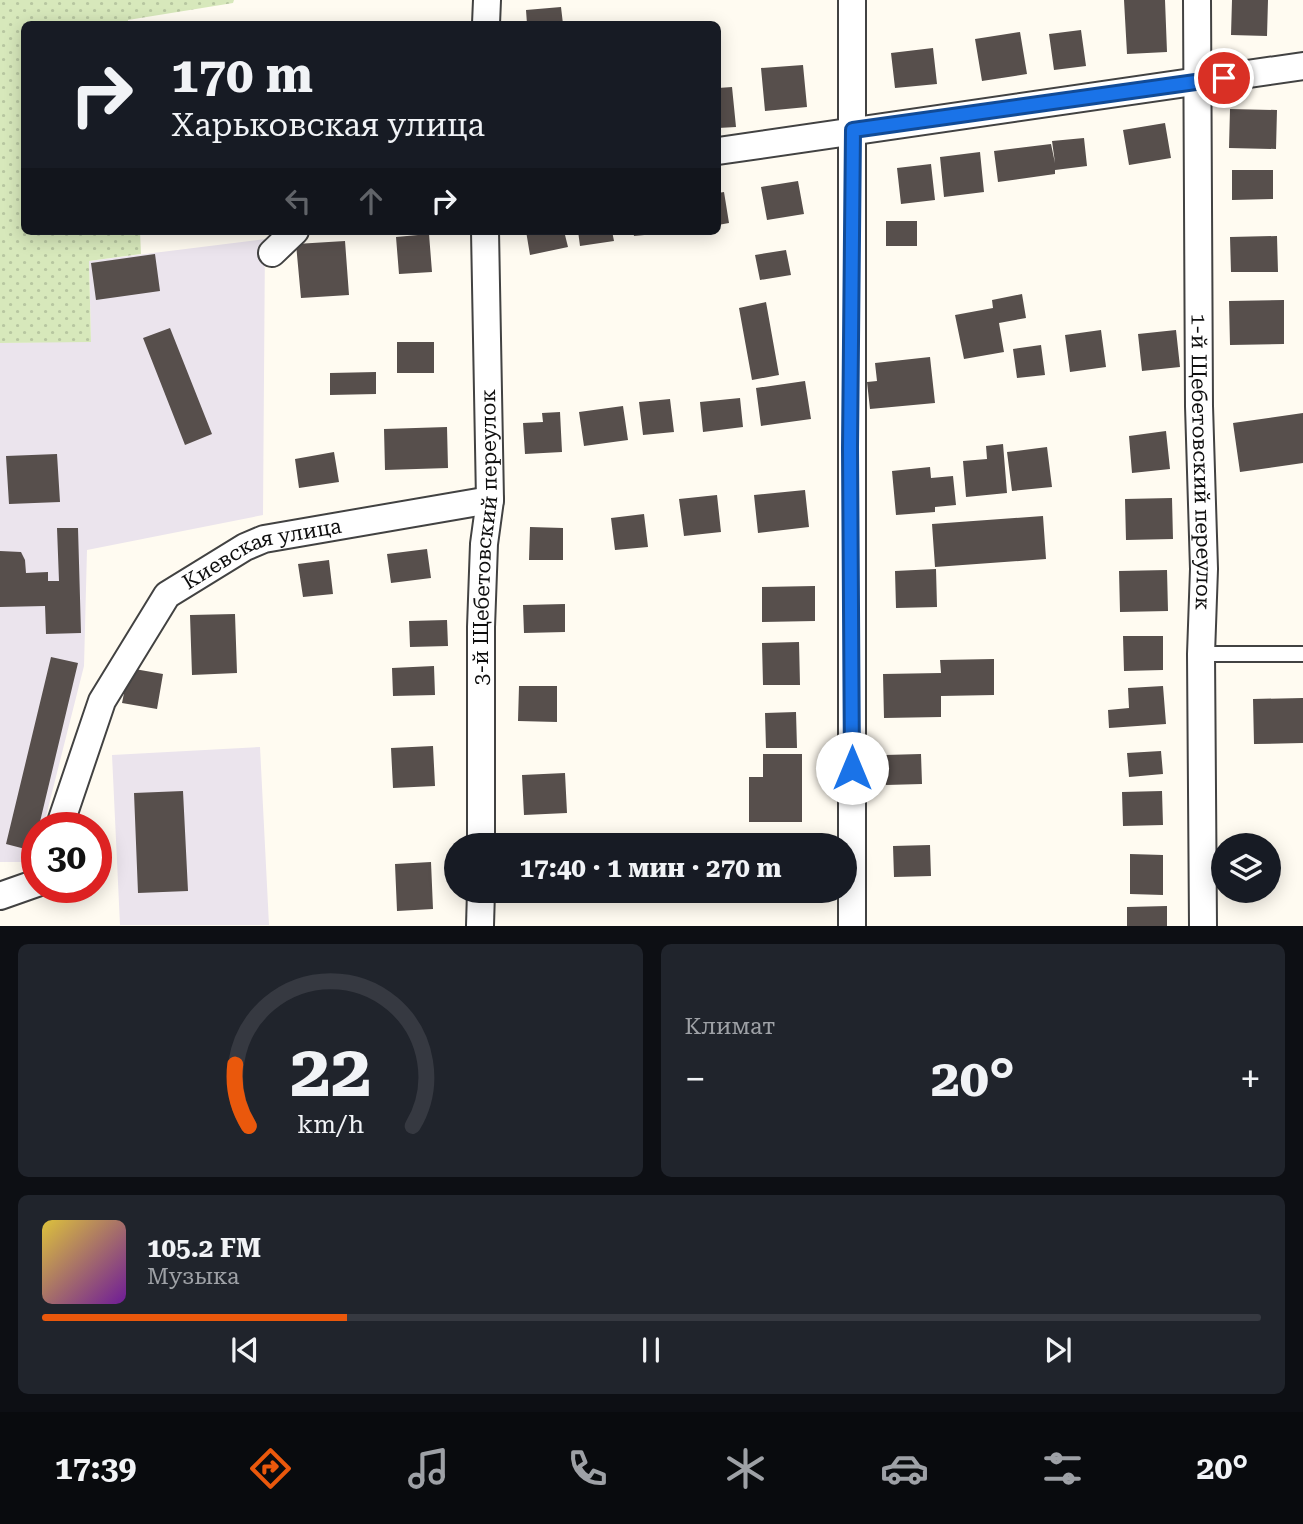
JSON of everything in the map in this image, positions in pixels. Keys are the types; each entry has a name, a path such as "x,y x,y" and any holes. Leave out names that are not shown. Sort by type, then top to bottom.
{"street":[{"path":"486,0 486,21"},
{"path":"852,0 852,926"},
{"name":"1-й Щебетовский переулок","path":"1197,0 1199,406 1204,569 1201,654 1203,926"},
{"path":"721,151 1303,66"},
{"path":"272,253 291,235"},
{"name":"3-й Щебетовский переулок","path":"481,833 481,627 484,544 490,500 485,235"},
{"name":"Киевская улица","path":"64,812 102,701 167,595 245,547 264,540 490,500"},
{"path":"0,896 21,889"},
{"path":"481,903 481,926"}],"lane":[{"path":"1201,654 1303,654"}],"shaded area":[{"path":"265,239 263,515 87,550 84,666 47,812 21,812 21,862 0,862 0,343 91,341 89,261"},
{"path":"260,747 269,925 120,925 112,755"}],"green space":[{"path":"0,0 234,0 233,3 128,21 21,21 21,235 140,235 141,254 89,261 91,342 0,343"}],"building":[{"path":"1124,0 1165,0 1167,52 1127,54"},
{"path":"1232,0 1268,0 1267,36 1231,35"},
{"path":"561,7 563,21 527,21 526,10"},
{"path":"1081,30 1086,66 1054,70 1049,34"},
{"path":"1020,32 1027,74 982,81 975,39"},
{"path":"933,48 937,84 895,88 891,53"},
{"path":"803,65 807,107 765,111 761,68"},
{"path":"732,87 736,127 721,128 721,88"},
{"path":"1230,109 1277,110 1276,149 1229,148"},
{"path":"1165,123 1171,158 1129,165 1123,130"},
{"path":"1084,138 1087,166 1055,170 1055,174 998,182 994,151 1051,144 1055,163 1052,141"},
{"path":"980,152 984,192 944,197 940,157"},
{"path":"931,164 935,200 901,204 897,168"},
{"path":"1232,170 1273,170 1273,199 1232,200"},
{"path":"798,181 804,214 767,220 761,187"},
{"path":"721,192 724,192 729,223 721,224"},
{"path":"886,221 917,221 917,246 886,246"},
{"path":"429,235 432,272 399,274 396,237"},
{"path":"527,235 565,235 568,247 530,255"},
{"path":"579,235 613,235 614,241 580,246"},
{"path":"1277,236 1278,272 1231,272 1230,237"},
{"path":"345,241 349,295 301,298 296,244"},
{"path":"786,250 791,275 760,280 755,255"},
{"path":"155,254 160,291 96,300 91,263"},
{"path":"1022,294 1026,318 999,323 1004,352 964,359 955,315 993,308 992,300"},
{"path":"1284,300 1284,344 1230,345 1229,301"},
{"path":"766,302 779,375 752,380 739,308"},
{"path":"170,328 212,434 185,445 143,338"},
{"path":"1101,330 1106,367 1070,372 1065,335"},
{"path":"1176,330 1180,367 1142,371 1138,334"},
{"path":"397,342 434,342 434,373 397,373"},
{"path":"1041,345 1045,375 1017,378 1013,349"},
{"path":"930,357 935,403 870,409 867,382 877,381 875,363"},
{"path":"376,372 376,394 330,395 330,373"},
{"path":"805,381 811,419 761,426 756,388"},
{"path":"740,398 743,427 703,432 700,402"},
{"path":"670,399 674,432 643,435 639,402"},
{"path":"623,406 628,440 584,446 579,412"},
{"path":"560,412 562,452 525,454 523,423 543,422 542,413"},
{"path":"1303,413 1303,463 1240,472 1233,423"},
{"path":"447,427 448,468 385,470 384,429"},
{"path":"1166,431 1170,469 1132,473 1129,436"},
{"path":"1003,444 1007,493 966,497 963,461 987,459 986,446"},
{"path":"1047,447 1052,487 1012,491 1007,452"},
{"path":"334,452 339,482 299,488 295,459"},
{"path":"57,454 60,502 9,504 6,456"},
{"path":"930,467 931,478 953,476 956,505 935,507 935,512 896,515 892,471"},
{"path":"805,490 809,527 758,533 754,495"},
{"path":"717,495 721,532 684,536 679,499"},
{"path":"1172,498 1173,539 1126,540 1125,499"},
{"path":"644,514 648,547 615,550 611,518"},
{"path":"1043,516 1046,559 935,567 932,524"},
{"path":"530,527 563,528 563,560 529,560"},
{"path":"57,528 78,528 81,633 46,634 45,606 0,607 0,551 21,552 26,573 48,572 48,581 59,581"},
{"path":"427,549 431,578 391,583 387,554"},
{"path":"329,560 333,594 303,597 298,564"},
{"path":"936,569 937,607 896,608 895,571"},
{"path":"1167,570 1168,611 1120,612 1119,571"},
{"path":"815,586 815,621 762,622 762,587"},
{"path":"565,604 565,632 524,633 523,605"},
{"path":"235,614 237,673 192,675 190,615"},
{"path":"447,620 448,646 410,647 409,621"},
{"path":"1123,636 1163,636 1163,670 1124,671"},
{"path":"799,642 800,685 763,685 762,643"},
{"path":"51,657 78,663 42,812 21,812 21,848 6,844"},
{"path":"994,659 994,695 941,696 941,717 884,718 883,674 941,673 940,660"},
{"path":"434,666 435,695 393,696 392,668"},
{"path":"129,668 163,674 157,709 122,703"},
{"path":"519,686 557,686 557,722 518,721"},
{"path":"1163,686 1166,724 1109,728 1108,710 1129,708 1128,688"},
{"path":"1303,698 1303,743 1254,744 1253,699"},
{"path":"796,712 797,748 766,748 765,713"},
{"path":"433,746 435,786 393,788 391,748"},
{"path":"1161,751 1163,774 1129,777 1127,753"},
{"path":"763,754 802,754 802,822 749,822 749,777 763,777"},
{"path":"921,754 922,784 886,785 885,755"},
{"path":"565,773 567,813 524,815 522,775"},
{"path":"183,791 188,891 138,893 134,793"},
{"path":"1162,791 1163,825 1123,826 1122,792"},
{"path":"930,845 931,876 894,877 893,846"},
{"path":"1130,854 1163,855 1163,895 1130,894"},
{"path":"431,862 433,909 397,911 395,864"},
{"path":"1167,906 1167,926 1127,926 1127,907"}],"route":[{"path":"852,768 850,448 853,130 1224,78"}]}
